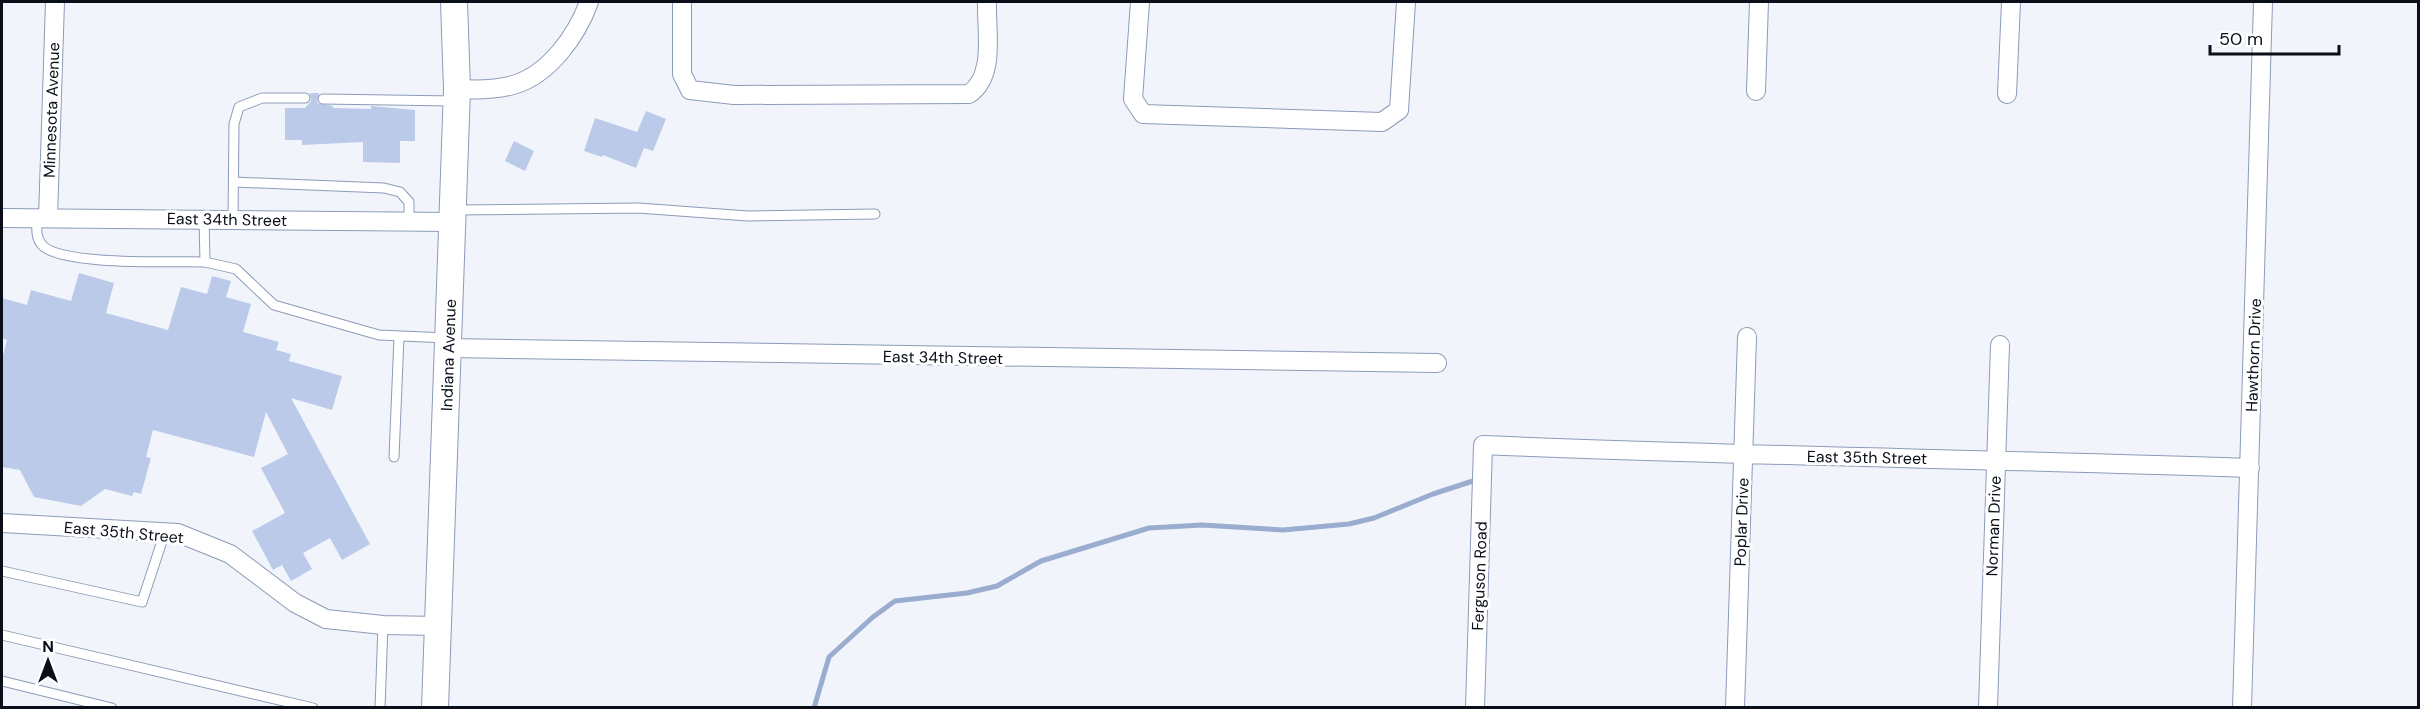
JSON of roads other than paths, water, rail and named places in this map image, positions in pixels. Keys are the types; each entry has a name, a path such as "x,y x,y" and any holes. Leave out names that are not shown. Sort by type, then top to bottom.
{"street":[{"name":"Minnesota Avenue","path":"43,218 55,2"},
{"name":"Indiana Avenue","path":"435,708 457,95 454,2"},
{"path":"457,95 514,85 547,65 565,47 580,25 589,2"},
{"path":"682,2 682,74 690,90 734,95 769,95 969,94 979,88 986,74 987,2"},
{"path":"1140,2 1133,99 1143,114 1382,122 1399,110 1406,2"},
{"path":"1756,91 1759,2"},
{"path":"2007,94 2011,2"},
{"name":"Hawthorn Drive","path":"2242,708 2263,2"},
{"name":"East 34th Street","path":"2,218 409,221 453,216"},
{"name":"Poplar Drive","path":"1736,708 1747,337"},
{"name":"East 34th Street","path":"448,343 1437,363"},
{"name":"Norman Drive","path":"1988,708 2000,345"},
{"name":"East 35th Street","path":"1483,446 1743,456 1995,459 2250,468"},
{"name":"Ferguson Road","path":"1475,708 1483,446"},
{"name":"East 35th Street","path":"2,523 178,533 230,554 295,603 326,620 383,626 438,626"}],"lane":[{"path":"323,99 457,95"},
{"path":"233,219 234,124 239,107 262,98 304,98"},
{"path":"234,182 384,188 400,192 409,202 409,221"},
{"path":"453,216 638,208 748,216 875,214"},
{"path":"43,218 37,238 43,247 60,254 107,260 205,262 236,269 274,305 379,335 448,343"},
{"path":"204,219 205,262"},
{"path":"394,457 399,337"},
{"path":"2,571 142,603 165,532"},
{"path":"381,708 383,626"},
{"path":"2,635 313,708"},
{"path":"2,681 112,708"}],"waterway":[{"path":"814,708 829,657 873,617 895,601 967,593 997,586 1041,561 1149,528 1202,525 1283,530 1349,524 1374,518 1433,494 1479,479"}]}
